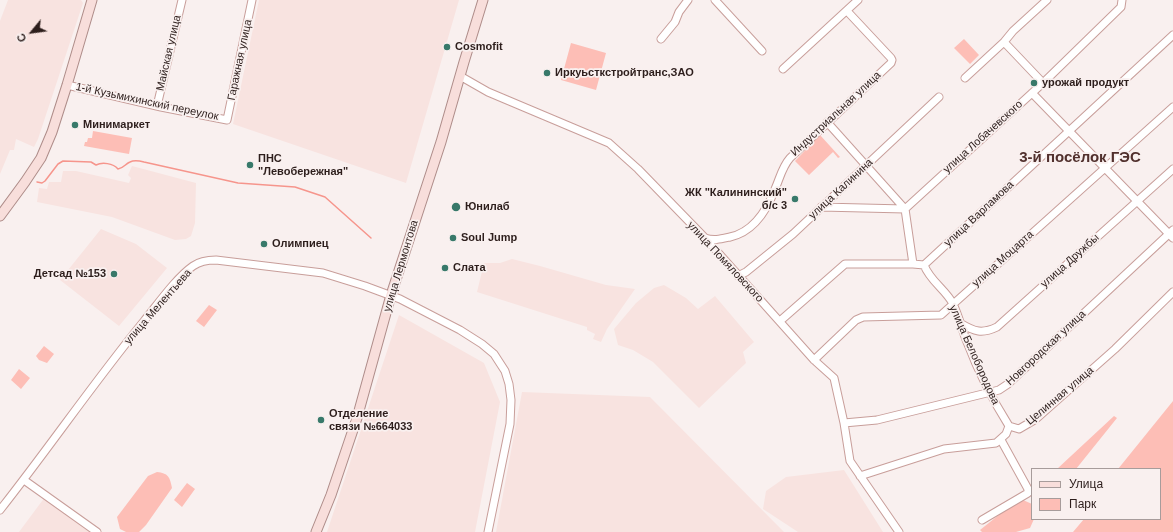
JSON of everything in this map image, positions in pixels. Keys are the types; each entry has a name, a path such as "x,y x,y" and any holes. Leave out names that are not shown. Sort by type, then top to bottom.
{"main road":[{"path":"0,216 41,158 52,132 92,0"},
{"name":"улица Лермонтова","path":"316,532 331,495 357,418 391,295 441,142 483,0"}],"street":[{"name":"Майская улица","path":"157,106 182,0"},
{"name":"Гаражная улица","path":"227,120 252,0"},
{"path":"661,39 688,0"},
{"path":"715,0 762,51"},
{"path":"783,69 858,0"},
{"path":"965,78 1047,0"},
{"name":"улица Лобачевского","path":"905,209 1032,93 1122,3"},
{"name":"Индустриальная улица","path":"705,238 720,240 737,236 745,232 762,214 775,190 781,172 788,160 891,63 892,60 847,11"},
{"name":"улица Варламова","path":"924,265 1173,35"},
{"path":"1004,42 1042,83"},
{"name":"улица Помяловского","path":"460,76 488,92 609,143 638,169 705,238 814,360 836,381 850,461 898,532"},
{"name":"1-й Кузьмихинский переулок","path":"67,85 157,106 227,120"},
{"path":"1032,93 1104,168 1172,234"},
{"name":"улица Калинина","path":"738,276 756,265 793,234 939,97"},
{"name":"улица Моцарта","path":"814,360 856,320 863,316 941,315 1173,107"},
{"path":"827,122 905,209 913,264"},
{"name":"улица Дружбы","path":"960,323 975,331 988,331 997,327 1173,169"},
{"path":"821,207 905,209"},
{"name":"Новгородская улица","path":"844,423 877,420 999,390 1008,384 1172,234"},
{"name":"улица Мелентьева","path":"0,510 125,345 186,271 197,263 208,260 223,260 323,273 391,295 460,330 482,344 494,354 505,372 510,392 510,424 488,532"},
{"path":"780,321 845,264 924,265"},
{"name":"улица Белобородова","path":"924,265 948,296 953,305 966,341 989,393 1009,426"},
{"name":"Целинная улица","path":"1009,426 1019,429 1036,419 1116,348 1173,292"},
{"path":"860,476 944,449 991,444 1001,440 1006,434 1009,426"},
{"path":"982,520 1028,493 1028,489 1001,440"},
{"path":"24,480 97,532"}],"shaded area":[{"path":"8,0 81,0 83,3 38,139 34,147 16,139 14,150 10,150 0,174 0,21"},
{"path":"259,0 459,0 406,183 233,124"},
{"path":"132,166 196,183 195,223 191,236 186,239 175,240 112,217 37,202 39,188 47,189 49,182 61,182 63,171 76,171 129,183 131,178 128,175"},
{"name":"Детсад №153","path":"101,229 136,244 167,268 119,326 60,280"},
{"path":"512,259 606,285 635,289 607,329 601,342 593,339 595,334 587,330 587,327 477,292 484,263 500,263"},
{"path":"664,285 686,298 698,309 715,296 754,342 743,352 746,363 699,408 653,362 633,350 618,345 614,329 636,303 654,288"},
{"path":"399,315 484,363 500,402 475,532 327,532"},
{"path":"522,392 650,397 784,532 496,532"},
{"path":"844,470 883,532 798,532 763,509 766,491 786,477"},
{"path":"45,497 93,532 19,532"}],"green space":[{"path":"964,39 979,55 970,64 954,48"},
{"path":"571,43 606,53 596,90 561,80"},
{"path":"93,131 132,138 129,154 84,146 88,138 92,138"},
{"path":"820,135 840,157 838,158 833,152 809,175 795,161"},
{"path":"209,305 217,310 204,327 196,321"},
{"path":"44,346 54,354 47,363 39,360 36,356"},
{"path":"19,369 30,378 21,389 11,380"},
{"path":"1173,401 1173,532 1073,532 1083,520 1161,520 1161,468 1119,468"},
{"path":"1114,416 1117,418 1077,468 1058,468"},
{"path":"157,472 164,473 168,476 172,488 146,525 139,532 126,532 120,529 117,517 148,476"},
{"path":"187,483 195,489 182,507 174,500"},
{"path":"1023,500 1031,504 1031,520 1034,520 1030,528 1016,532 982,532 980,530 1005,510"}],"waterway":[{"path":"37,182 42,183 45,181 58,164 63,161 91,162 96,165 107,164 113,165 118,169 130,162 137,161 238,183 295,187 325,197 371,238"}],"place":[{"name":"Cosmofit","path":"447,47"},
{"name":"Иркуьсткстройтранс,ЗАО","path":"547,73"},
{"name":"урожай продукт","path":"1034,83"},
{"name":"Минимаркет","path":"75,125"},
{"name":"ПНС \"Левобережная\"","path":"250,165"},
{"name":"ЖК \"Калининский\" б/с 3","path":"795,199"},
{"name":"Юнилаб","path":"456,207"},
{"name":"Soul Jump","path":"453,238"},
{"name":"Олимпиец","path":"264,244"},
{"name":"Слата","path":"445,268"},
{"name":"Детсад №153","path":"114,274"},
{"name":"Отделение связи №664033","path":"321,420"}],"district":[{"name":"3-й посёлок ГЭС","path":"1080,158"}]}
